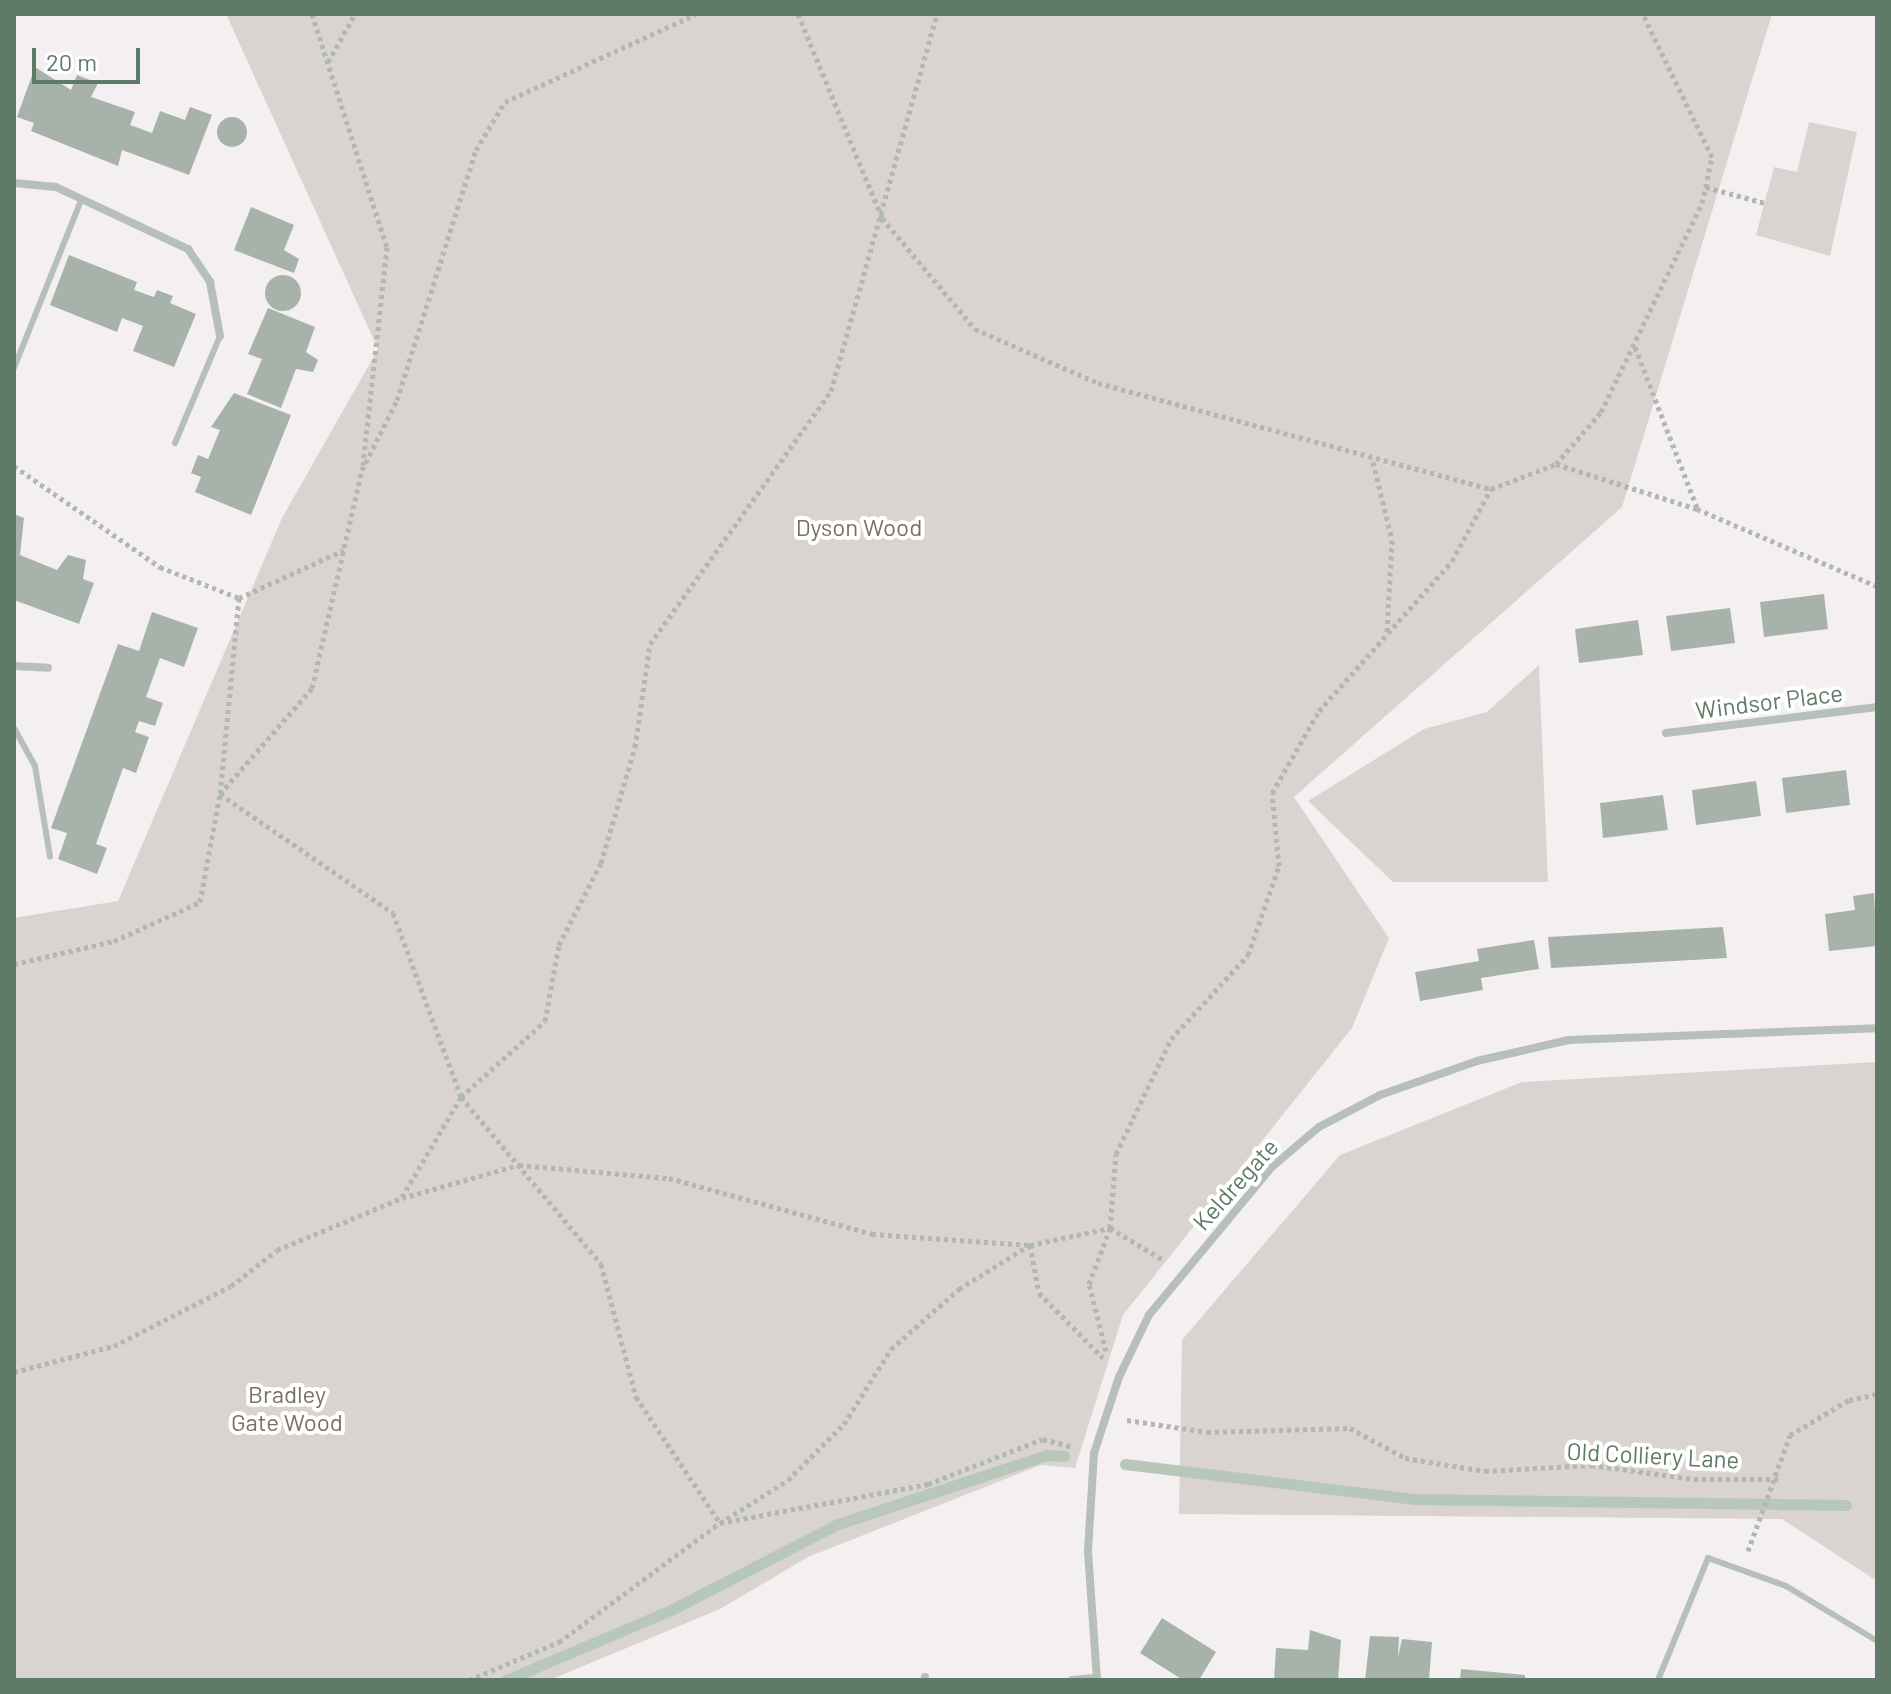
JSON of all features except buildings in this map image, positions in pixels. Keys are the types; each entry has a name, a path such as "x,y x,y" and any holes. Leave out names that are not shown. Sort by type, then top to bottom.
{"street":[{"path":"14,183 56,187 80,203 188,249 210,282 220,336"},
{"path":"14,666 48,668"},
{"name":"Windsor Place","path":"1666,733 1877,707"},
{"name":"Keldregate","path":"1072,1680 1097,1679 1088,1551 1094,1453 1104,1416 1149,1315 1272,1167 1319,1127 1463,1066 1569,1040 1877,1028"}],"lane":[{"path":"14,368 80,203"},
{"path":"175,443 220,336"},
{"path":"14,728 35,766 50,857"},
{"path":"1658,1680 1708,1558 1741,1567 1877,1641"}],"path":[{"path":"220,794 312,688 362,470 387,247 312,14"},
{"path":"327,63 355,14"},
{"path":"362,470 397,400 476,150 505,102 696,14"},
{"path":"798,14 882,218 975,329 1098,383 1373,462 1491,489 1556,464 1601,412 1635,347 1706,187 1712,157 1643,14"},
{"path":"402,1198 461,1097 545,1021 559,945 601,863 635,747 650,644 831,391 882,218 899,129 937,14"},
{"path":"1706,187 1765,203"},
{"path":"1635,347 1697,509"},
{"path":"1373,462 1392,540 1386,634"},
{"path":"1556,464 1697,509 1877,586"},
{"path":"14,466 160,567 239,598 345,550"},
{"path":"1030,1245 1039,1293 1109,1364 1089,1284 1110,1228 1116,1154 1171,1039 1248,955 1279,866 1272,793 1319,711 1452,561 1491,489"},
{"path":"14,964 114,941 200,902 220,794 239,598"},
{"path":"220,794 393,913 461,1097 601,1264 636,1397 720,1523"},
{"path":"14,1372 114,1346 231,1286 277,1250 402,1198 519,1165 669,1178 872,1234 1030,1245 1110,1228 1184,1271"},
{"path":"469,1680 559,1642 720,1523 788,1480 844,1424 891,1349 959,1289 1030,1245"},
{"path":"1741,1567 1779,1479 1790,1435 1849,1400 1877,1394"},
{"name":"Old Colliery Lane","path":"1104,1416 1207,1432 1350,1428 1405,1458 1485,1471 1591,1465 1694,1479 1779,1479"},
{"path":"720,1523 928,1484 1043,1439 1094,1453"}],"green space":[{"name":"Dyson Wood","path":"226,14 1772,14 1622,507 1294,797 1389,938 1352,1028 1123,1315 1075,1468 1041,1465 808,1557 720,1609 550,1680 14,1680 14,918 118,901 282,518 378,349"},
{"path":"1809,122 1857,132 1830,256 1756,235 1774,167 1797,172"},
{"path":"1539,665 1548,882 1393,882 1308,801 1424,729 1487,712"},
{"path":"1877,1062 1877,1581 1782,1519 1179,1514 1182,1340 1340,1155 1522,1082"}],"waterway":[{"path":"506,1680 673,1609 838,1524 1047,1455 1064,1456"},
{"path":"1125,1464 1413,1499 1846,1505"}],"park label":[{"name":"Bradley Gate Wood","path":"287,1408"}]}
